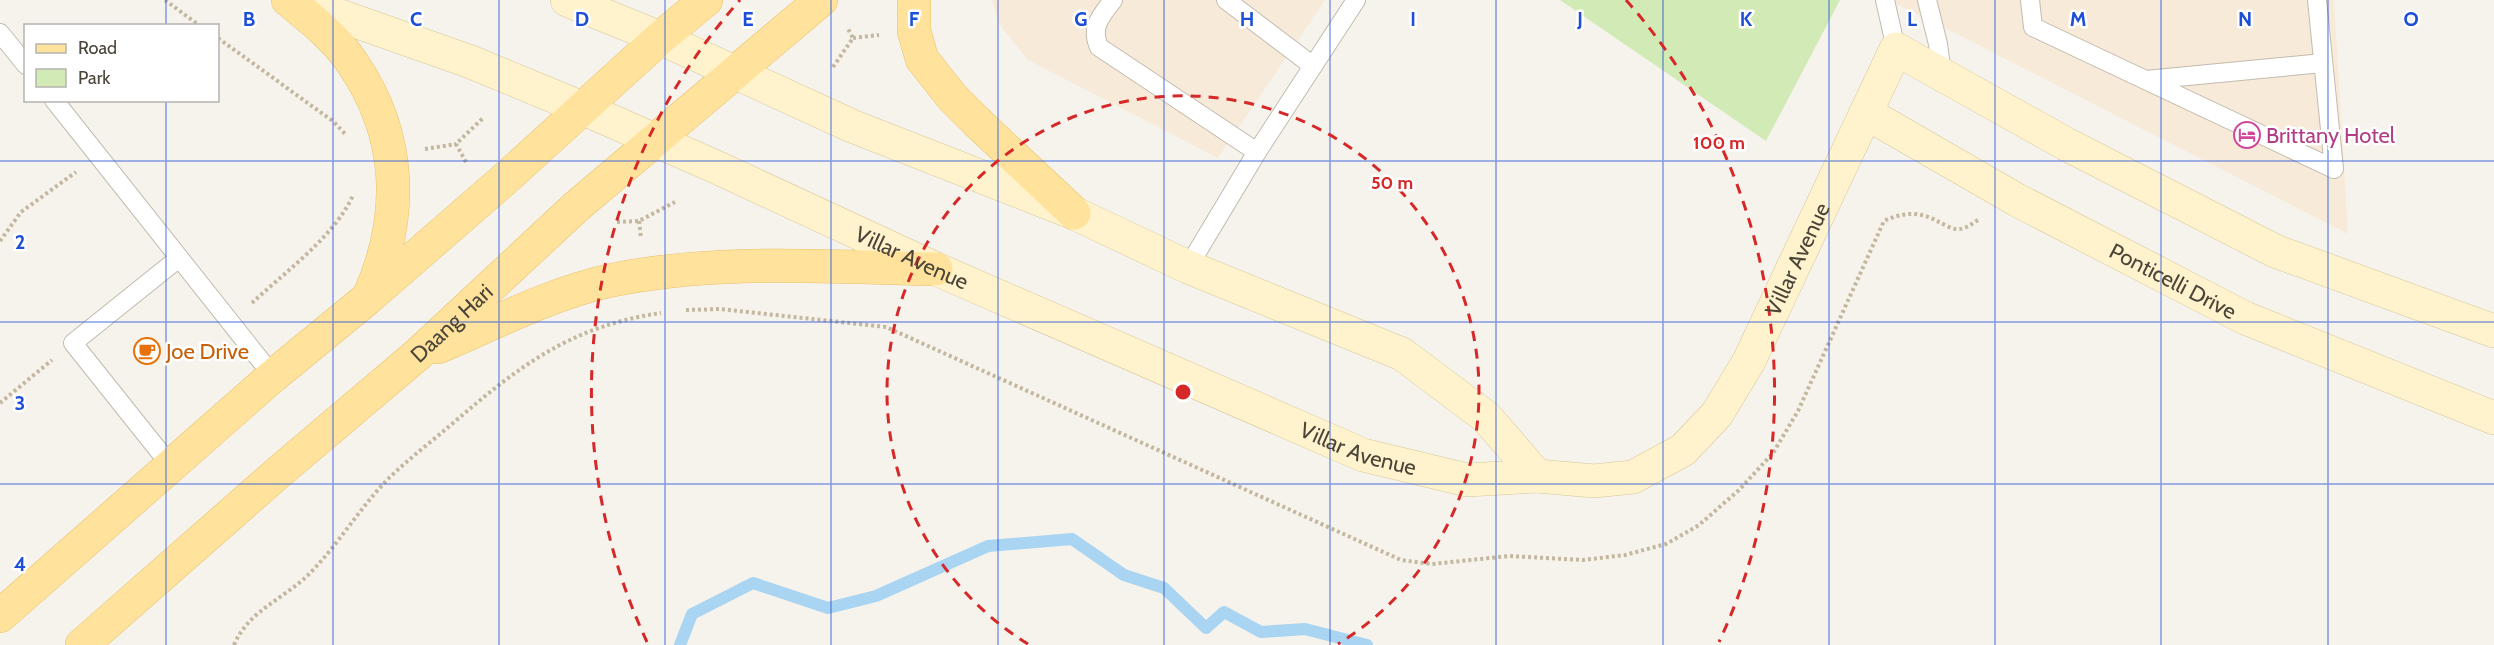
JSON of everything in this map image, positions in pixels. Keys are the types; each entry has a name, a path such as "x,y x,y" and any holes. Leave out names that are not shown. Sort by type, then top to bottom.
{"main road":[{"path":"288,0 319,26 353,63 377,106 391,154 394,191 392,228 383,264 368,298"},
{"path":"0,616 273,376 368,298 506,178 660,38 706,0"},
{"name":"Daang Hari","path":"82,645 280,471 417,355 577,207 821,0"},
{"path":"914,0 914,31 922,59 960,105 1074,213"},
{"path":"417,355 557,297 606,282 645,274 706,268 784,266 936,269"}],"street":[{"name":"Villar Avenue","path":"296,0 471,62 582,108 936,269 1363,455 1467,480 1537,476 1594,481 1633,477 1683,450 1717,414 1749,361 1896,49"},
{"path":"567,0 660,38 852,126 1074,213 1188,267 1402,354 1486,417 1537,476"},
{"path":"1896,49 2066,144 2275,250 2494,331"},
{"name":"Ponticelli Drive","path":"1866,113 2017,200 2245,318 2494,418"}],"lane":[{"path":"1113,0 1094,28 1094,36 1099,47 1257,152"},
{"path":"1226,0 1313,66"},
{"path":"1188,267 1257,152 1356,0"},
{"path":"1885,0 1896,49"},
{"path":"1927,0 1938,44 1942,75"},
{"path":"2030,0 2033,27 2334,169 2316,0"},
{"path":"0,33 24,63"},
{"path":"2146,80 2323,63"},
{"path":"56,102 273,376"},
{"path":"171,466 73,343 179,258"}],"path":[{"path":"165,0 197,24"},
{"path":"846,25 853,38"},
{"path":"833,67 853,38 883,34"},
{"path":"219,39 334,122 352,142"},
{"path":"422,149 456,144 483,118"},
{"path":"456,144 466,162"},
{"path":"0,242 21,212 97,156"},
{"path":"229,321 243,311 328,231 348,209 355,192"},
{"path":"682,309 720,309 886,327 1401,560 1432,564 1509,556 1583,560 1625,555 1666,544 1699,525 1731,497 1773,453 1798,411 1884,221 1897,214 1915,213 1930,216 1955,230 1968,227 2017,200"},
{"path":"617,222 639,221 675,202"},
{"path":"234,645 239,633 259,611 311,572 391,477 517,370 554,346 587,330 672,311"},
{"path":"0,403 73,343"}],"shaded area":[{"path":"992,0 1325,0 1218,158 1028,60 999,24"},
{"name":"Brittany Hotel","path":"1888,0 2334,0 2348,234 1949,30"}],"green space":[{"path":"1560,0 1840,0 1766,141"}],"waterway":[{"path":"680,645 692,614 753,583 828,608 876,596 988,546 1072,539 1124,575 1164,588 1206,628 1224,612 1261,632 1305,629 1367,645"}],"place":[{"name":"Brittany Hotel","path":"2247,135"},
{"name":"Joe Drive","path":"147,351"}]}
